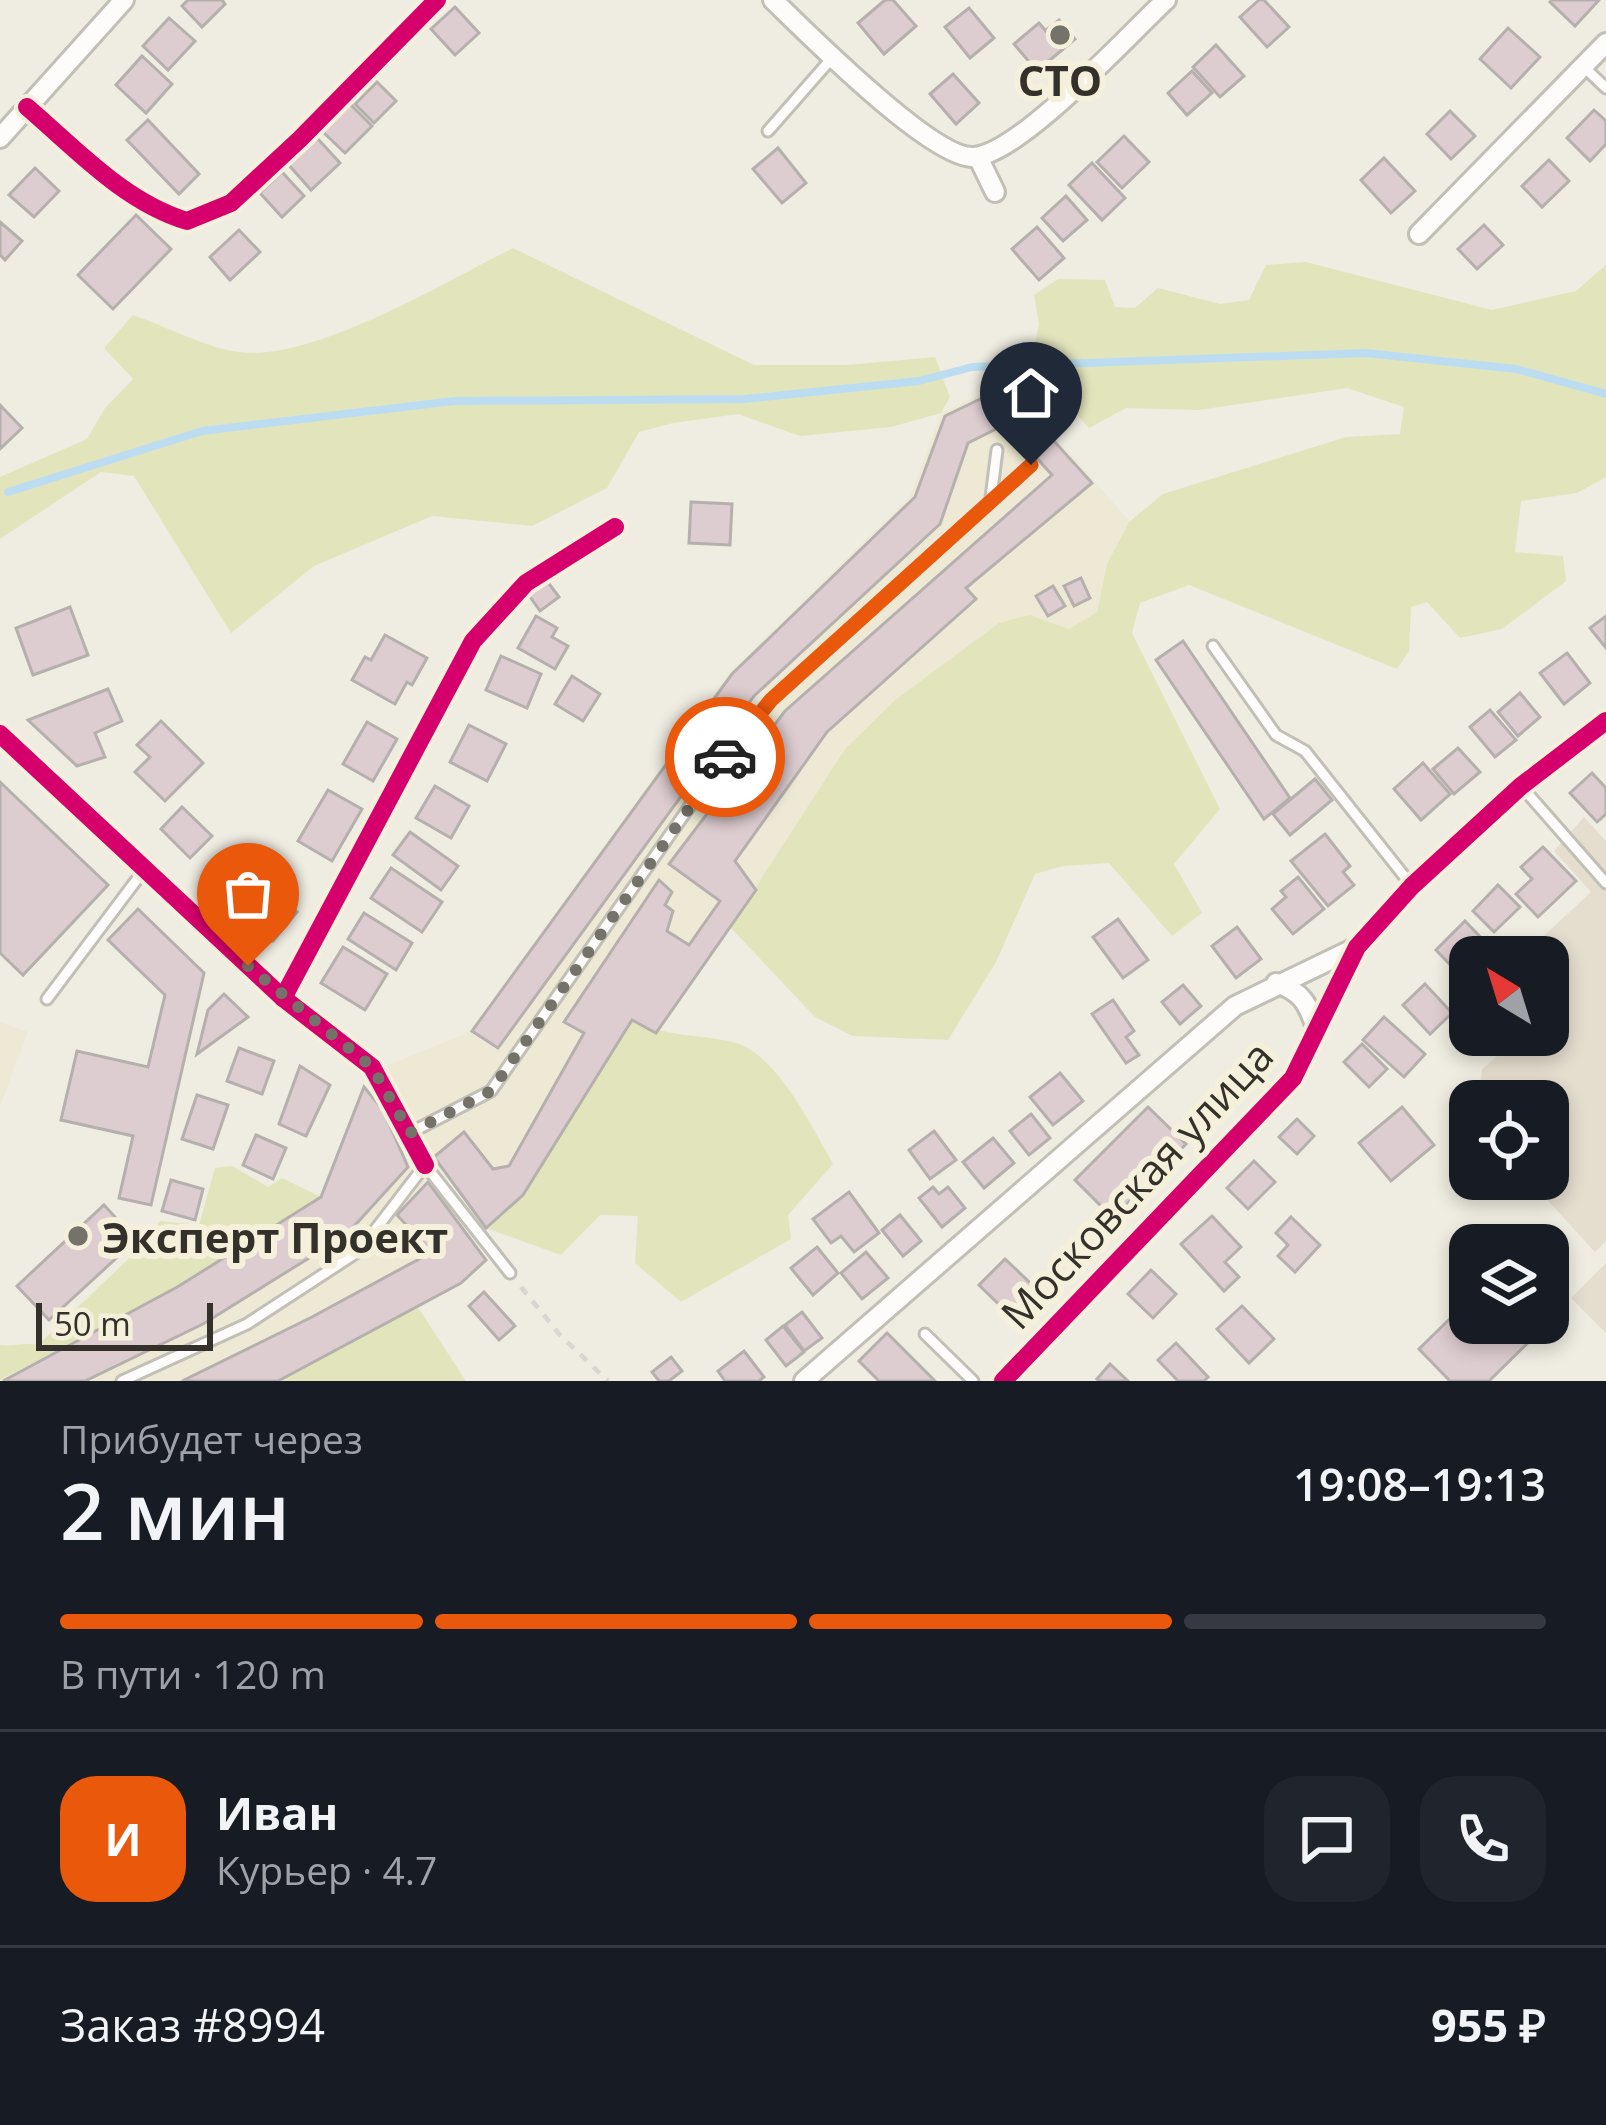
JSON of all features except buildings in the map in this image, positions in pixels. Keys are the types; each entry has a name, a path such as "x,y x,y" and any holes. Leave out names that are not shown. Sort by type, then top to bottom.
{"street":[{"path":"0,138 124,0"},
{"path":"27,107 129,194 162,214 187,221 231,203 436,0"},
{"path":"773,0 832,58 937,144 958,154 984,155 1023,134 1166,0"},
{"path":"1419,233 1606,43"},
{"path":"984,155 995,192"},
{"path":"283,998 473,640 526,583 615,527"},
{"name":"Московская улица","path":"1003,1381 1293,1078 1357,947 1412,886 1521,787 1606,721"},
{"path":"0,734 283,998 372,1067 424,1165"},
{"name":"Московская улица","path":"804,1381 1235,1006 1357,947"},
{"path":"1276,983 1295,989 1309,1005 1316,1028"}],"lane":[{"path":"768,131 832,58"},
{"path":"1584,67 1606,88"},
{"path":"991,500 997,450"},
{"path":"410,1133 491,1091 720,763 771,700 1031,465"},
{"path":"1213,646 1276,735 1306,751 1412,886"},
{"path":"1521,787 1606,883"},
{"path":"47,999 144,870"},
{"path":"122,1381 247,1324 359,1251 424,1165 510,1273"},
{"path":"925,1334 973,1381"}],"path":[{"path":"510,1273 560,1335 608,1381"}],"shaded area":[{"path":"1007,382 1130,522 1107,564 1097,612 1069,629 1030,615 895,700 845,749 756,890 656,1033 632,1020 523,1195 486,1228 434,1157 387,1066 469,1032 730,672 910,497 941,413"},
{"path":"1584,817 1606,841 1606,1241 1595,1252 1547,1200 1569,1200 1569,1080 1481,1080 1482,1069 1497,1056 1569,1056 1569,936 1544,936 1591,892 1554,851"},
{"path":"0,1022 28,1032 0,1106"},
{"path":"364,1087 383,1110 408,1167 428,1182 486,1260 461,1283 278,1381 0,1381 320,1198"},
{"path":"1606,1263 1606,1333 1571,1298"}],"green space":[{"path":"513,248 754,365 847,365 935,357 950,397 941,413 891,427 800,436 738,414 639,432 607,488 532,526 432,516 314,566 231,633 134,476 101,472 0,539 0,477 87,439 105,408 133,379 104,348 133,315 226,350 268,352 340,333"},
{"path":"1306,262 1492,310 1576,291 1606,265 1606,477 1577,493 1521,501 1515,552 1563,556 1566,581 1502,629 1460,638 1427,602 1411,607 1409,651 1397,669 1189,585 1140,603 1132,633 1220,809 1174,864 1202,913 1172,936 1109,863 1063,866 1035,874 996,962 948,1040 853,1036 815,1017 730,927 845,749 895,700 999,623 1030,615 1069,629 1097,612 1107,564 1129,522 1163,494 1346,437 1400,434 1404,407 1347,388 1199,410 1126,408 1089,428 1031,362 1039,324 1034,295 1058,279 1105,280 1115,307 1135,308 1158,288 1220,304 1249,300 1266,265"},
{"path":"632,1020 749,1049 792,1094 833,1164 788,1215 791,1239 681,1302 635,1263 638,1216 600,1215 561,1255 486,1228 523,1195"},
{"path":"232,1166 268,1187 282,1178 321,1197 179,1286 0,1380 0,1345 38,1345 144,1244 160,1221 199,1225 215,1168"},
{"path":"417,1306 466,1381 278,1381"}],"waterway":[{"path":"8,492 202,431 454,401 745,399 919,381 972,367 1366,353 1516,369 1606,394"}],"cycle path":[{"path":"27,107 122,188 187,221 231,203 437,0"},
{"path":"283,998 473,641 526,583 615,527"},
{"path":"1003,1381 1293,1078 1357,947 1412,886 1521,786 1606,721"},
{"path":"0,734 283,998 372,1067 425,1165"}],"way so far":[{"path":"248,966 372,1067 410,1133 491,1091 725,757"}],"place":[{"name":"СТО","path":"1060,35"},
{"name":"Эксперт Проект","path":"78,1236"}],"route":[{"path":"725,757 771,700 1031,465"}]}
